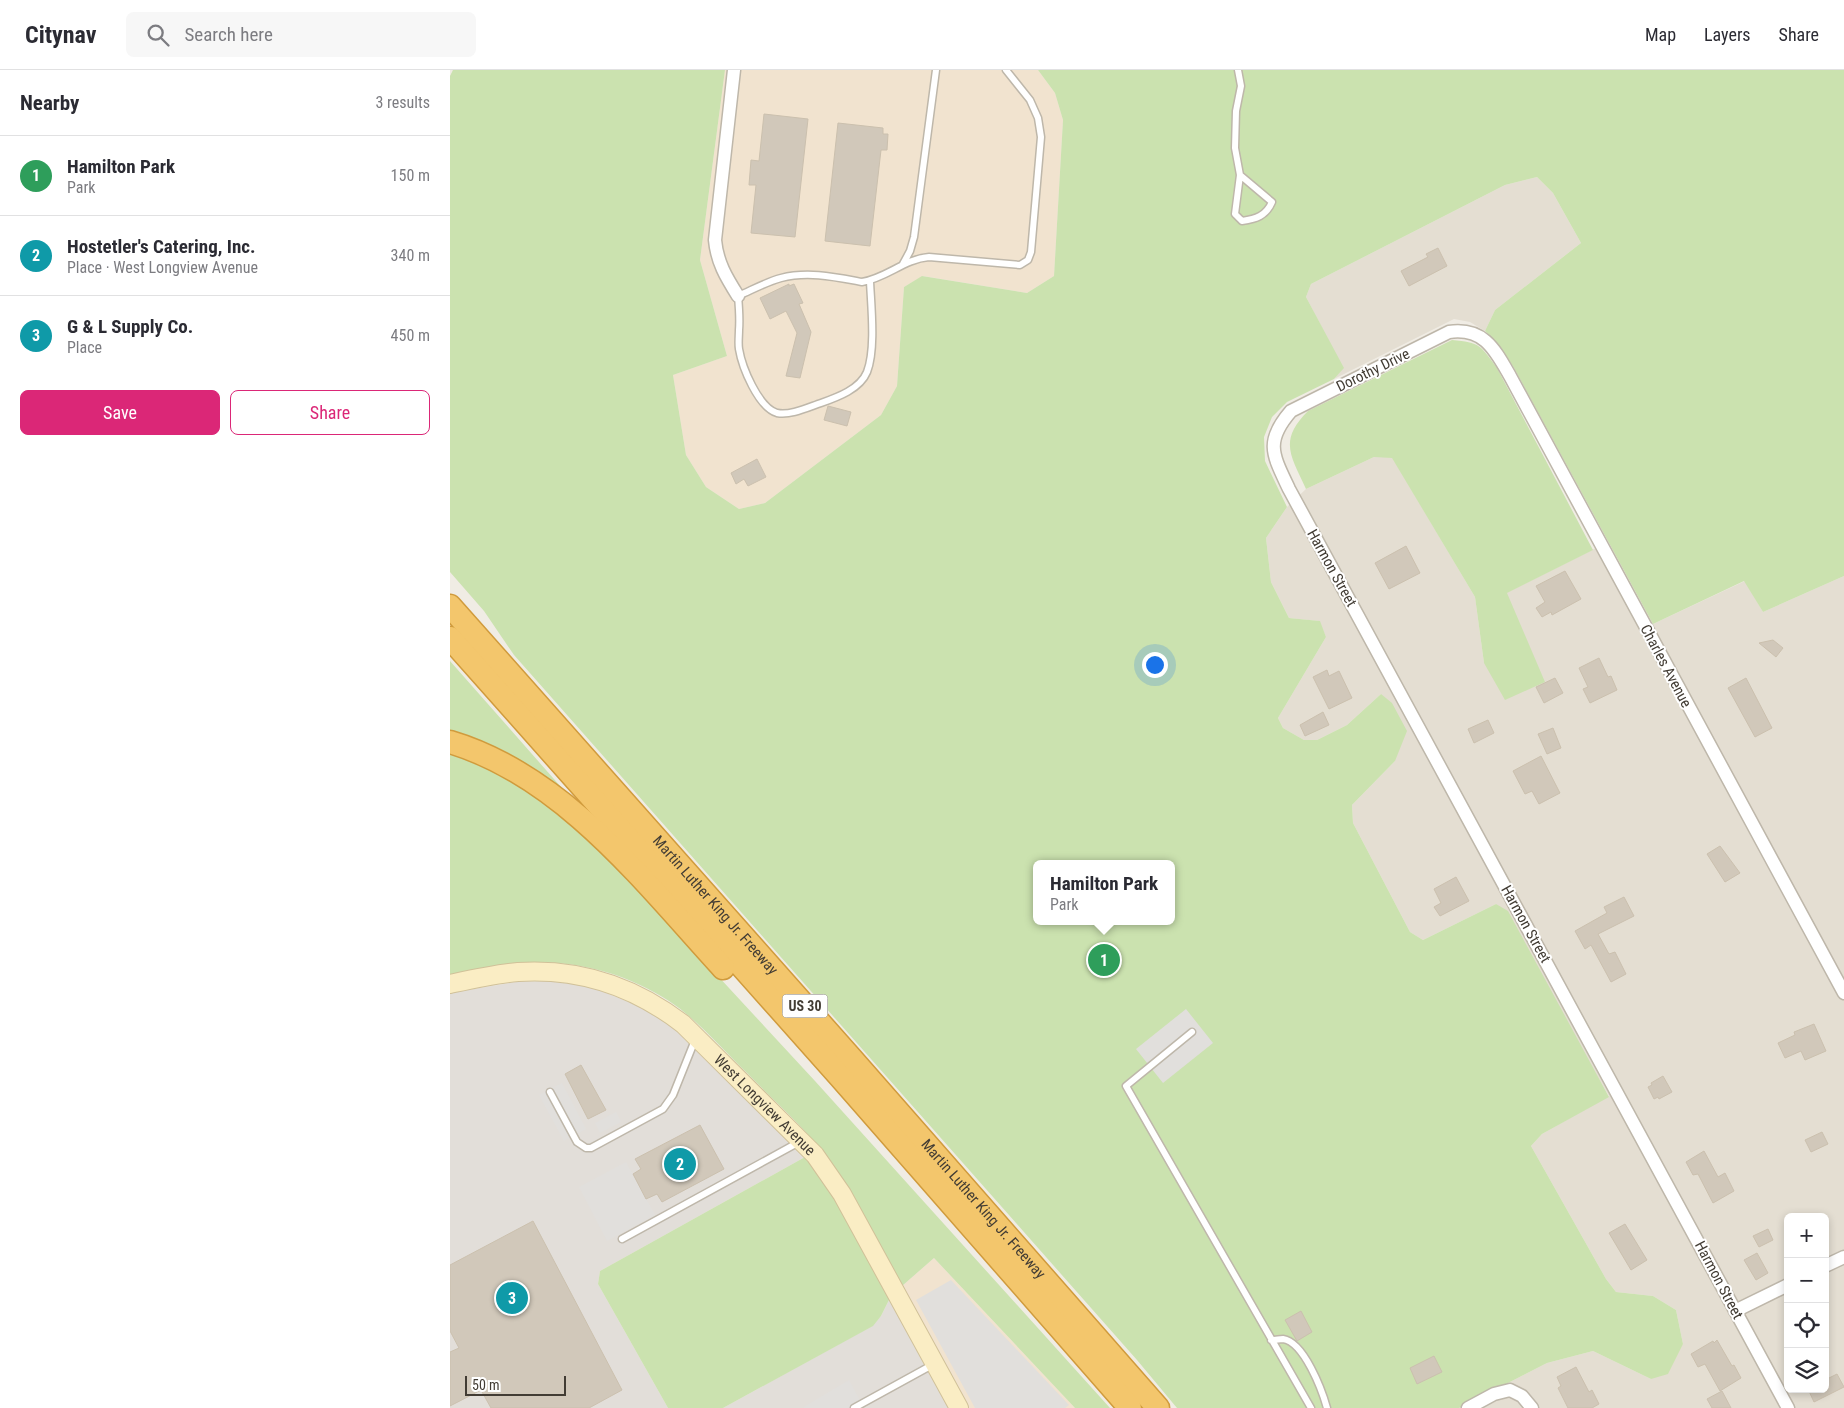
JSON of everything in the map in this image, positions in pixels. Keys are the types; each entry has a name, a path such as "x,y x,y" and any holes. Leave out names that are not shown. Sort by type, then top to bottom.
{"highway":[{"path":"450,590 472,615 497,659"},
{"name":"Martin Luther King Jr. Freeway","path":"450,606 1158,1408"},
{"name":"Martin Luther King Jr. Freeway","path":"450,638 835,1071 1130,1408"},
{"path":"450,742 482,754 530,779 554,796 588,826 661,901 912,1177 1020,1282"}],"street":[{"path":"734,70 715,240 716,252 723,273 738,296"},
{"name":"Dorothy Drive","path":"1274,437 1280,423 1291,411 1449,332 1467,331 1484,340"},
{"name":"Charles Avenue","path":"1484,340 1493,347 1510,376 1844,994"},
{"name":"Harmon Street","path":"1274,437 1275,460 1289,489 1788,1408"},
{"name":"West Longview Avenue","path":"450,984 519,972 554,972 593,978 611,984 647,999 665,1010 696,1037 802,1141 830,1175 959,1408"},
{"path":"1829,1264 1844,1257"},
{"path":"1736,1311 1784,1287"},
{"path":"1468,1408 1503,1391 1510,1390 1522,1396 1532,1408"}],"lane":[{"path":"902,264 910,251 914,237 936,70"},
{"path":"870,281 871,352 868,370 864,378 850,390 830,400 788,413 778,413 772,410 762,400 748,376 738,347 740,313 738,296 767,283 795,275 812,274 862,282 870,281 886,275 902,264 918,258 929,257 1020,265 1028,260 1031,252 1042,137 1038,118 1030,100 1006,70"},
{"path":"1238,70 1241,86 1236,111 1236,148 1240,176 1235,214 1242,221 1256,218 1268,211 1272,202 1240,176"},
{"path":"1192,1032 1126,1086 1311,1408"},
{"path":"550,1092 577,1142 586,1148 591,1148 663,1109 673,1095 696,1037"},
{"path":"622,1239 802,1141"},
{"path":"1271,1340 1284,1339 1298,1349 1318,1383 1327,1408"},
{"path":"854,1408 935,1363"}],"shaded area":[{"path":"725,70 1038,70 1055,93 1063,120 1054,276 1027,293 923,276 904,287 897,386 881,415 765,503 739,509 706,487 686,455 673,375 727,356 700,260"},
{"path":"1537,177 1553,193 1581,243 1495,310 1485,331 1470,322 1454,319 1334,379 1343,368 1306,297 1311,284 1505,185"},
{"path":"1374,457 1392,457 1475,597 1484,663 1544,682 1506,593 1608,542 1653,624 1745,581 1763,612 1844,576 1844,1408 1459,1408 1547,1363 1593,1351 1651,1379 1683,1344 1676,1310 1653,1296 1616,1292 1606,1279 1531,1146 1542,1134 1609,1096 1496,904 1423,940 1410,932 1353,823 1352,805 1395,761 1381,694 1347,725 1317,740 1304,740 1283,728 1278,718 1326,637 1319,621 1289,618 1271,582 1266,538 1287,507 1306,489"},
{"path":"545,981 596,989 641,1007 664,1021 685,1038 805,1157 600,1271 598,1284 668,1408 450,1408 450,993 516,982"},
{"path":"1186,1009 1213,1043 1163,1083 1136,1049"},
{"path":"562,1083 586,1129 564,1141 539,1095"},
{"path":"616,1112 621,1122 600,1133 595,1123"},
{"path":"626,1162 655,1215 607,1241 579,1187"},
{"path":"934,1258 1075,1408 969,1408 902,1286"},
{"path":"951,1280 1069,1405 1065,1408 975,1408 916,1300"},
{"path":"902,1286 969,1408 723,1408 872,1326 881,1316 890,1298"},
{"path":"849,1380 864,1408 803,1408 807,1405"}],"green space":[{"path":"453,70 725,70 700,260 727,356 673,375 686,455 706,487 739,509 765,503 881,415 897,386 904,287 922,276 1027,293 1054,276 1063,120 1055,93 1038,70 1844,70 1844,576 1763,612 1744,581 1653,624 1514,368 1501,348 1485,331 1495,310 1581,243 1553,193 1537,177 1505,185 1311,284 1306,297 1344,368 1334,379 1287,402 1272,417 1264,437 1265,461 1287,507 1266,538 1271,582 1289,618 1320,621 1326,637 1278,718 1283,728 1304,740 1317,740 1347,725 1381,694 1392,703 1407,731 1395,761 1352,805 1353,823 1410,932 1423,940 1496,904 1508,911 1609,1097 1542,1134 1531,1146 1606,1279 1616,1292 1653,1296 1676,1310 1683,1344 1668,1374 1651,1379 1593,1351 1547,1363 1459,1408 1177,1408 1137,1360 514,655 484,611 450,572 450,76"},
{"path":"1452,340 1469,342 1479,346 1497,368 1593,550 1507,593 1545,682 1505,700 1484,663 1475,597 1392,458 1374,457 1306,489 1290,449 1293,431 1308,411"},
{"path":"450,661 561,787 557,791 450,734"},
{"path":"450,752 521,785 575,825 631,882 815,1081 1110,1408 1075,1408 934,1258 902,1286 833,1164 799,1125 710,1035 669,1001 652,991 617,976 598,970 560,963 512,964 450,975"},
{"path":"805,1157 831,1193 890,1298 881,1316 873,1326 723,1408 668,1408 598,1284 600,1271"}],"building":[{"path":"764,114 808,119 795,237 751,233 756,185 749,185 751,160 759,161"},
{"path":"838,123 883,128 883,134 888,134 887,150 881,150 870,246 825,241"},
{"path":"1438,248 1447,266 1409,286 1401,271 1428,257 1426,254"},
{"path":"789,284 789,286 794,284 803,303 799,304 811,332 800,378 786,376 797,333 786,311 770,319 760,298"},
{"path":"828,406 851,412 847,426 824,420"},
{"path":"757,459 766,477 748,486 744,479 736,484 731,473"},
{"path":"1406,546 1420,573 1389,589 1375,563"},
{"path":"1565,571 1581,599 1552,615 1551,612 1542,617 1536,608 1545,602 1536,586"},
{"path":"1773,640 1783,648 1776,657 1759,643"},
{"path":"1599,658 1608,677 1611,676 1617,690 1590,703 1583,689 1588,687 1579,668"},
{"path":"1327,670 1329,676 1339,671 1352,698 1329,709 1313,677"},
{"path":"1555,678 1563,693 1544,703 1536,687"},
{"path":"1746,678 1772,728 1755,737 1728,688"},
{"path":"1323,712 1329,725 1305,736 1300,725"},
{"path":"1488,720 1494,733 1474,743 1468,729"},
{"path":"1553,728 1561,748 1547,754 1538,734"},
{"path":"1541,756 1560,793 1539,804 1532,791 1525,794 1513,771"},
{"path":"1720,846 1740,873 1725,882 1707,854"},
{"path":"1456,877 1469,901 1440,916 1434,907 1441,903 1434,889"},
{"path":"1624,897 1634,916 1598,934 1609,954 1615,952 1626,974 1611,982 1591,945 1585,949 1575,931 1607,913 1604,907"},
{"path":"1814,1024 1826,1051 1805,1060 1801,1051 1785,1058 1778,1043 1795,1035 1794,1032"},
{"path":"581,1065 606,1110 588,1119 565,1074"},
{"path":"1663,1076 1672,1092 1659,1099 1658,1097 1654,1099 1648,1087"},
{"path":"700,1125 724,1169 662,1202 657,1194 646,1199 633,1174 641,1169 635,1159"},
{"path":"1822,1132 1828,1144 1811,1152 1805,1140"},
{"path":"1704,1151 1718,1177 1725,1173 1734,1191 1713,1203 1698,1174 1693,1175 1686,1162"},
{"path":"533,1221 622,1390 589,1408 491,1408 481,1390 450,1406 450,1352 459,1348 450,1331 450,1265"},
{"path":"1625,1224 1647,1260 1631,1270 1609,1233"},
{"path":"1768,1229 1773,1240 1759,1247 1753,1236"},
{"path":"1757,1253 1768,1273 1756,1280 1744,1260"},
{"path":"1301,1311 1312,1332 1297,1341 1285,1320"},
{"path":"1717,1340 1741,1378 1720,1391 1705,1364 1698,1367 1691,1354"},
{"path":"1434,1356 1442,1372 1417,1384 1410,1368"},
{"path":"1576,1367 1589,1392 1592,1390 1599,1404 1592,1408 1568,1408 1558,1388 1561,1386 1557,1377"},
{"path":"1837,1374 1844,1387 1814,1402 1810,1393 1829,1393 1829,1378"},
{"path":"1722,1391 1731,1408 1712,1408 1707,1399"}],"place":[{"name":"Hamilton Park","path":"1104,960"},
{"name":"Hostetler's Catering, Inc.","path":"680,1164"},
{"name":"G & L Supply Co.","path":"512,1298"}]}
